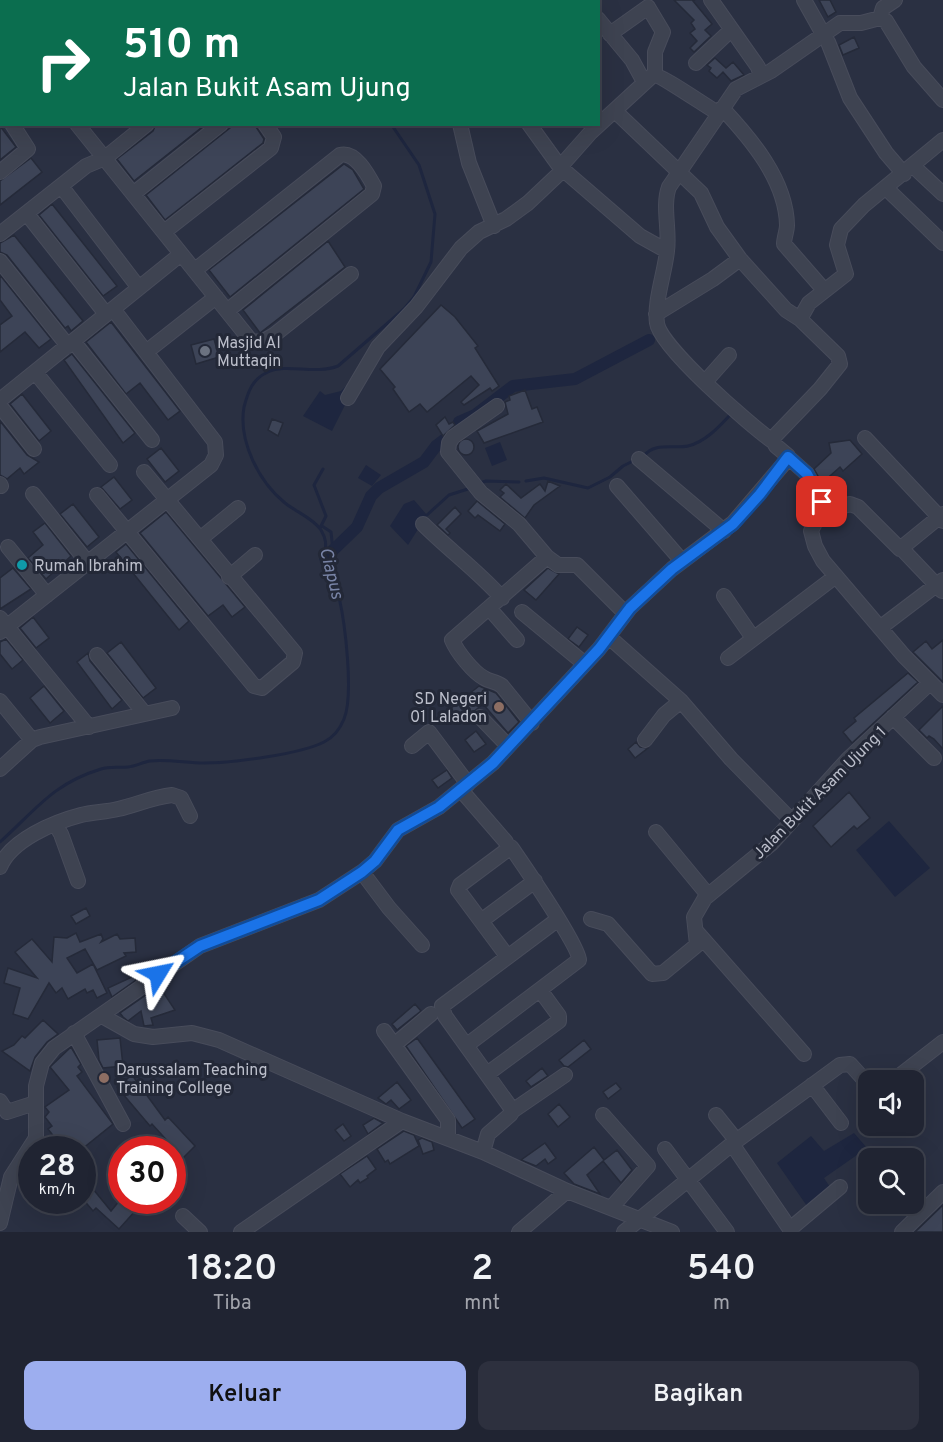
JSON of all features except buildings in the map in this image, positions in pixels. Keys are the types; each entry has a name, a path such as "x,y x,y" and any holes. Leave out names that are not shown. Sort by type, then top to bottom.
{"street":[{"path":"711,0 758,67 760,76"},
{"path":"804,0 825,38 853,104 886,153 943,194"},
{"path":"880,18 884,8 895,0"},
{"path":"600,124 650,78 655,52 663,32 648,7 610,34"},
{"path":"943,99 909,59 888,23 880,18 861,23 840,22 825,38 736,89 669,187 666,197 668,251 656,314 658,331 705,382 807,474 824,505 821,514 811,527 811,535 819,555 943,695"},
{"path":"600,22 650,78 720,110 754,146 782,196 787,225 784,244 824,290"},
{"path":"696,63 731,30"},
{"path":"615,111 701,193 717,227 740,258 786,310 800,319 841,362 820,389 771,440"},
{"path":"0,172 28,148 13,126"},
{"path":"79,126 251,341 262,342 351,274"},
{"path":"0,234 86,166 105,158 145,126"},
{"path":"133,194 218,126"},
{"path":"164,232 271,148 274,137 266,126"},
{"path":"460,126 469,163 494,226"},
{"path":"530,126 561,168 640,236 668,251"},
{"path":"348,398 378,347 412,312 461,248 478,232 494,226 528,203 598,126"},
{"path":"800,319 804,309 847,272 837,245 841,229 864,206 943,141"},
{"path":"195,270 340,156 345,154 354,158 374,186 372,194 227,311"},
{"path":"61,186 140,288"},
{"path":"887,189 943,243"},
{"path":"27,214 109,312 146,352 215,442 216,455 211,465 47,595 2,626 89,727"},
{"path":"0,400 182,254"},
{"path":"656,314 713,279 740,258"},
{"path":"0,261 152,440"},
{"path":"146,352 216,297"},
{"path":"705,382 729,355"},
{"path":"34,372 110,465"},
{"path":"0,406 34,448"},
{"path":"497,406 453,436 448,452 481,493 519,524 547,557 558,565 577,565 625,613"},
{"path":"865,438 942,517 902,549"},
{"path":"0,1223 11,1177 36,1138 36,1086 42,1063 54,1048 200,946 319,900 362,872 375,861 398,830 433,811 465,787 532,723 609,637 625,613 682,561 724,531 754,501 788,457"},
{"path":"639,459 724,531"},
{"path":"97,495 254,686 262,688 293,662 295,656 144,472"},
{"path":"617,486 682,561"},
{"path":"33,494 88,563"},
{"path":"824,505 837,508 850,504 858,507 941,586 881,627"},
{"path":"200,539 238,508"},
{"path":"423,524 449,550 479,573 502,598"},
{"path":"8,547 47,595"},
{"path":"230,577 255,555"},
{"path":"532,723 502,686 482,677 453,644 453,636 502,598 547,557"},
{"path":"728,658 836,576"},
{"path":"724,596 753,638"},
{"path":"489,608 517,640"},
{"path":"522,612 585,664"},
{"path":"609,637 681,701 731,759 792,821"},
{"path":"97,655 145,714"},
{"name":"Jalan Bukit Asam Ujung 1","path":"591,919 608,924 642,965 656,975 663,973 695,949 698,942 694,917 708,895 772,843 842,765 930,683"},
{"path":"0,701 32,740"},
{"path":"645,740 664,715 681,701"},
{"path":"0,769 32,740 172,708"},
{"path":"480,717 508,746"},
{"path":"893,717 934,758"},
{"path":"412,746 429,732 465,787 506,842"},
{"path":"0,867 9,852 55,824 81,815 117,809 172,795 181,798 190,816"},
{"path":"55,824 61,834 78,881"},
{"path":"656,832 708,895"},
{"path":"467,1045 574,966 580,956 535,881 511,847 460,885 458,890 507,956"},
{"path":"362,872 389,908 422,945"},
{"path":"481,921 535,881"},
{"path":"512,1112 512,1108 441,1011 441,1006 557,920"},
{"path":"696,931 804,1054"},
{"path":"487,1074 559,1021 559,1016 540,990"},
{"path":"394,1045 431,1014"},
{"path":"102,1016 134,1034 153,1036 192,1033 219,1040 402,1121 483,1152 567,1191 672,1232"},
{"path":"384,1031 448,1120 448,1138"},
{"path":"74,1033 123,1124"},
{"path":"907,1070 943,1042"},
{"path":"624,1232 734,1142 840,1065 847,1063 858,1074"},
{"path":"483,1152 486,1137 512,1112 565,1075"},
{"path":"812,1085 841,1123"},
{"path":"0,1101 8,1112 35,1102"},
{"path":"603,1115 648,1166 611,1208"},
{"path":"716,1115 791,1231 840,1187"},
{"path":"241,1232 402,1121"},
{"path":"665,1149 727,1232"},
{"path":"519,1232 567,1191"},
{"path":"902,1232 943,1192"},
{"path":"183,1216 200,1232"}],"water":[{"path":"350,382 348,399 332,431 303,416 320,391 325,395 341,391"},
{"path":"500,442 507,460 492,466 485,448"},
{"path":"366,465 381,475 372,486 358,478"},
{"path":"414,500 427,515 408,545 390,526 404,504"},
{"path":"889,821 930,868 895,897 856,850"},
{"path":"854,1133 867,1148 858,1148 858,1154 824,1178 830,1187 807,1206 777,1163 811,1136 824,1151"}],"waterway":[{"name":"Ciapus","path":"0,842 57,790 84,775 101,769 128,767 150,761 216,763 283,754 324,742 341,726 347,708 348,659 339,597 325,559 325,539 318,526 285,503 259,472 247,447 243,420 244,407 247,396 258,378 275,370 320,369 338,366 404,309 414,297 431,262 435,214 419,165 392,126"},
{"path":"325,558 357,527 371,496 379,488 424,462 436,446 457,430 459,422 475,415 513,386 575,379 649,340"},
{"path":"644,456 659,447 682,447 694,444 711,434 730,415"},
{"path":"526,481 544,478 588,488 610,477 635,460"},
{"path":"320,528 326,516 314,485 323,469"},
{"path":"480,483 486,481 519,482"},
{"path":"427,515 449,495 471,488"},
{"path":"322,526 331,532 333,551"}],"place":[{"name":"Masjid Al Muttaqin","path":"205,351"},
{"name":"Rumah Ibrahim","path":"22,565"},
{"name":"SD Negeri 01 Laladon","path":"499,707"},
{"name":"Darussalam Teaching Training College","path":"104,1078"}],"route":[{"path":"158,974 207,942 258,925 319,900 362,872 375,861 390,837 398,830 439,807 493,763 599,649 625,613 672,569 733,524 784,465 788,457 807,474 822,502"}]}
